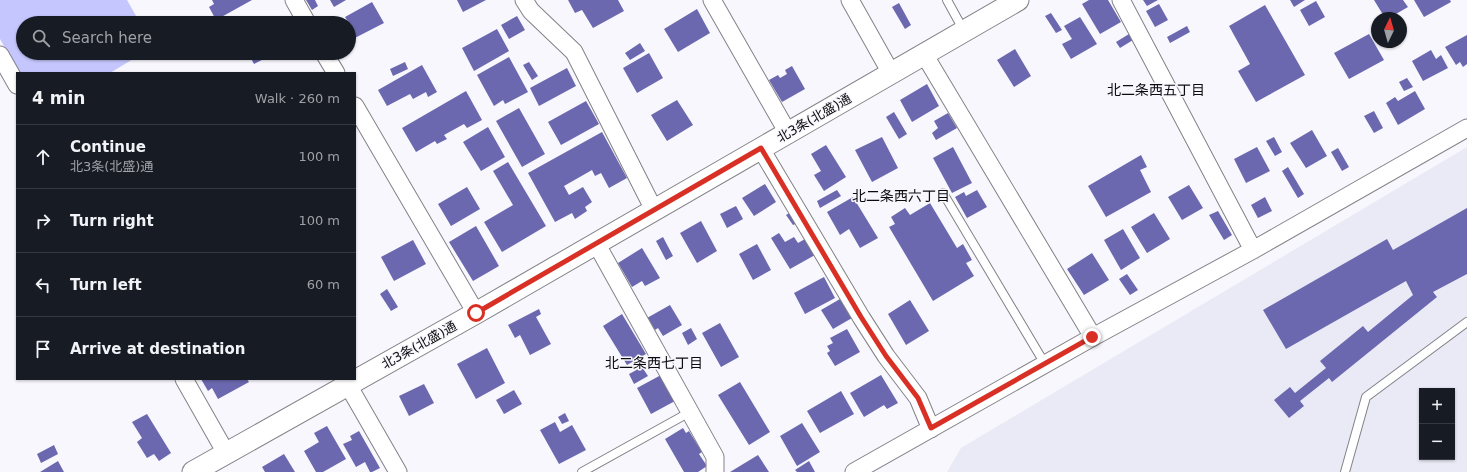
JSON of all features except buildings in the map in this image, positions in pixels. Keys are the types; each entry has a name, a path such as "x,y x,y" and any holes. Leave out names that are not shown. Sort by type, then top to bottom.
{"street":[{"path":"294,0 303,16"},
{"path":"524,0 531,11 574,52 654,210"},
{"path":"712,0 788,133"},
{"path":"850,0 891,73"},
{"name":"北3条(北盛)通","path":"193,472 476,313 1018,0"},
{"path":"1121,0 1253,250"},
{"path":"924,54 1092,337"},
{"path":"0,55 16,83"},
{"path":"328,60 335,72"},
{"path":"356,108 476,313"},
{"path":"854,472 1092,337 1253,250 1467,128"},
{"path":"761,148 861,317 886,356 918,398 931,428"},
{"path":"596,243 715,457 715,472"},
{"path":"185,380 226,453"},
{"path":"348,385 398,472"}],"lane":[{"path":"947,0 964,31"},
{"path":"943,193 1045,364"},
{"path":"1345,472 1366,398 1467,322"},
{"path":"582,472 690,412"}],"shaded area":[{"path":"0,0 127,0 136,16 16,16 16,60 131,60 112,72 18,72 0,39"},
{"path":"1467,147 1467,472 947,472 961,448"}],"district":[{"name":"北二条西五丁目","path":"1156,90"},
{"name":"北二条西六丁目","path":"901,196"},
{"name":"北二条西七丁目","path":"654,363"}],"route":[{"path":"476,313 761,148 861,317 886,356 918,398 931,428 1092,337"}]}
